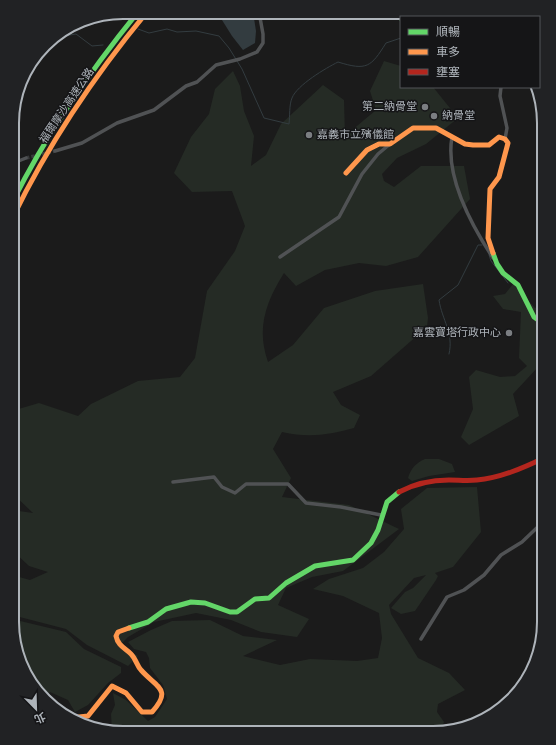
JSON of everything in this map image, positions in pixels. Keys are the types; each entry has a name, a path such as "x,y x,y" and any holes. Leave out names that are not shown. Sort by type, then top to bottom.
{"main road":[{"name":"福爾摩沙高速公路","path":"19,190 42,147 73,99 111,44 132,19"},
{"name":"福爾摩沙高速公路","path":"19,206 48,151 76,107 118,49 142,19"},
{"path":"346,173 367,150 380,144 390,144 402,134 413,128 436,128 446,132 465,144 481,146 489,145 499,137 505,139 508,143 501,172 490,189 488,238 497,264 503,272 518,285 534,317 537,319"},
{"path":"81,717 88,716 101,702 107,690 112,686 121,688 128,693 142,712 152,712 161,702 162,692 154,680 141,670 131,654 119,646 116,636 118,632 148,622 166,608 179,604 191,602 205,603 234,612 240,610 255,599 270,598 286,583 315,566 353,560 358,557 365,550 378,530 381,515 392,495 414,486 438,480 469,481 501,475 537,461"}],"street":[{"path":"55,150 82,143 117,123 154,110 186,86 197,82 216,65 240,60 257,52 260,49 263,39 260,19"},
{"path":"501,88 500,96 507,128 505,139"},
{"path":"452,137 450,146 460,196 474,229 497,264"},
{"path":"280,257 339,216 362,174 378,154 390,144"},
{"path":"19,161 26,158"},
{"path":"174,482 214,477 222,487 235,493 246,484 288,484 306,503 341,506 381,515"},
{"path":"421,639 447,597 464,590 484,575 501,554 522,542 537,528"}],"shaded area":[{"path":"221,19 254,19 256,31 255,43 243,50"},
{"path":"384,61 400,66 400,88 434,88 458,118 426,144 397,158 382,174 384,181 394,187 421,166 464,166 470,199 418,257 386,266 359,263 325,270 296,286 284,273 272,294 268,305 263,327 263,338 268,362 293,345 324,308 375,291 423,284 428,318 427,327 371,376 333,392 341,405 360,415 354,428 318,435 301,435 282,432 273,449 291,478 282,497 349,505 399,529 343,571 312,577 286,588 278,605 309,619 297,637 261,632 231,620 196,613 154,622 128,637 119,646 138,656 128,666 87,645 66,629 19,617 19,577 30,580 48,572 29,566 19,557 19,511 33,513 19,500 19,409 39,403 78,416 91,404 138,381 180,377 195,358 207,291 235,251 245,226 232,191 192,192 174,173 191,137 209,114 215,89 233,71 240,86 244,111 254,136 251,166 266,155 281,124 323,85 344,100 345,136 376,110 370,91"},
{"path":"513,284 535,308 537,307 537,368 513,394 519,416 469,445 461,437 473,409 469,377 476,370 500,377 515,376 527,366 519,358 521,312 503,309 493,296 505,294"},
{"path":"425,459 439,459 452,464 455,472 429,476 412,481 408,478 412,469 416,464"},
{"path":"477,487 481,532 453,567 435,573 438,576 436,580 415,611 401,614 391,608 405,592 413,588 426,575 414,578 389,605 391,614 418,658 449,673 465,690 438,704 437,712 444,722 443,725 112,725 111,714 115,705 113,693 126,700 148,721 155,717 167,699 163,685 150,668 149,658 146,652 134,649 128,642 172,621 210,620 243,636 277,640 243,656 280,665 310,659 357,661 378,658 382,638 379,613 343,596 313,589 329,579 363,568 384,552 404,529 401,509 427,488"},
{"path":"19,621 66,632 84,649 121,667 121,673 108,683 88,705 75,712 68,700 56,695 56,689 43,689 36,680 24,656"}],"waterway":[{"path":"138,29 149,33 167,29 177,32 196,31 219,36 229,48 242,69 264,118 289,124 292,98 306,82 338,62 356,66 367,65 372,62 386,43 400,38"},
{"path":"67,35 76,34 92,46 103,45"},
{"path":"449,354 449,333 439,300 458,285 478,245 482,245"},
{"path":"489,255 491,261 508,283"}],"tunnel":[{"path":"26,158 55,151"}],"traffic: fast":[{"path":"19,189 40,151 70,103 132,19"},
{"path":"493,253 497,264 503,273 518,285 534,317 537,319"},
{"path":"129,628 148,622 166,609 191,602 205,603 230,612 237,612 255,599 269,598 286,583 315,566 353,560 371,543 378,530 387,502 399,492"}],"traffic: slow":[{"path":"19,205 57,136 91,85 141,19"},
{"path":"346,173 367,150 379,144 390,144 413,128 436,128 465,144 473,145 489,145 499,137 505,139 508,143 499,177 490,189 488,238 493,253"},
{"path":"81,717 88,716 112,686 126,693 142,712 152,712 158,704 162,693 160,689 138,667 133,656 120,645 117,639 116,636 118,632 129,628"}],"traffic: jam":[{"path":"399,492 417,485 442,480 486,479 503,475 537,461"}],"place":[{"name":"第二納骨堂","path":"425,107"},
{"name":"納骨堂","path":"434,116"},
{"name":"嘉義市立殯儀館","path":"309,135"},
{"name":"嘉雲寶塔行政中心","path":"509,333"}]}
